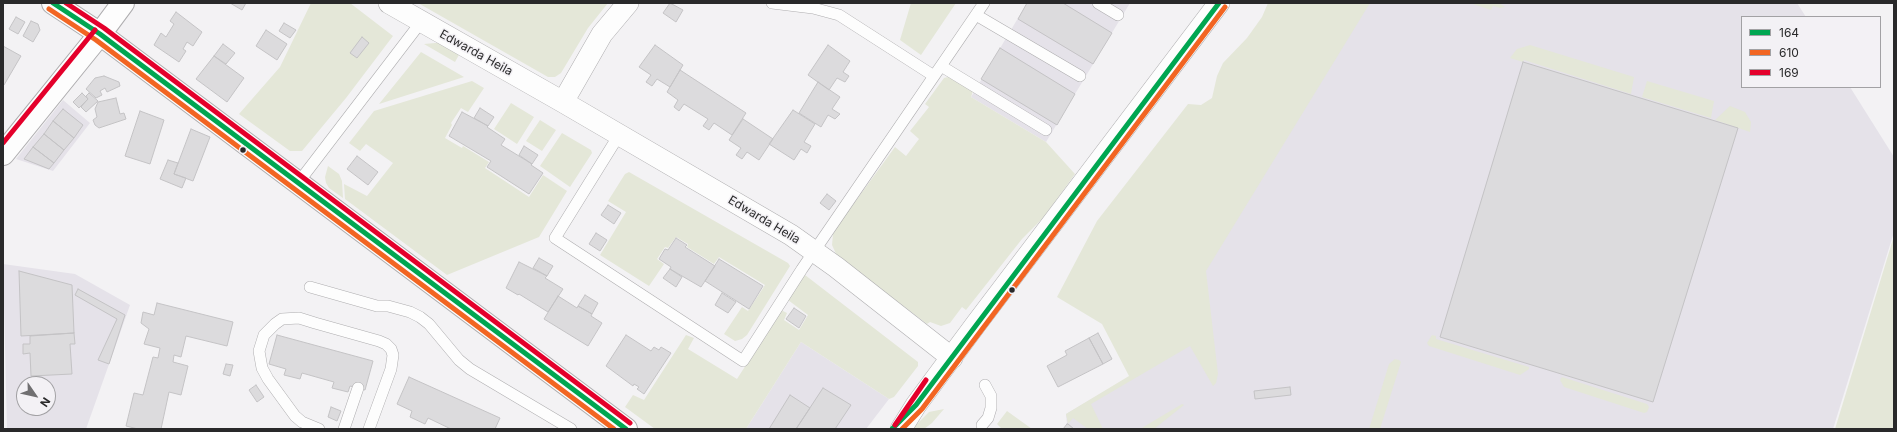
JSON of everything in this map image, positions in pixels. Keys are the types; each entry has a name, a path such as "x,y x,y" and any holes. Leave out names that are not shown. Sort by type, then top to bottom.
{"street":[{"path":"52,3 100,34 626,429"},
{"path":"3,154 100,34 123,3"},
{"name":"Edwarda Heila","path":"389,3 763,218 814,251 952,358"},
{"path":"563,102 602,34 628,3"},
{"path":"901,429 916,405 1218,3"},
{"path":"892,429 916,405"}],"lane":[{"path":"772,3 813,8 839,15 1046,130"},
{"path":"620,135 554,238 743,361 814,251 984,3"},
{"path":"1098,3 1118,15"},
{"path":"976,15 1080,76"},
{"path":"298,184 421,22"},
{"path":"310,287 377,306 410,312 420,317 429,324 459,360 470,369 572,429"},
{"path":"319,429 302,422 295,416 268,379 262,368 259,351 264,335 269,328 282,319 299,318 379,341 386,344 391,349 393,355 391,369 370,429"},
{"path":"982,425 988,418 991,408 991,396 985,385"},
{"path":"344,429 358,388"}],"shaded area":[{"path":"311,3 350,3 393,36 346,98 302,151 290,151 239,114 280,67"},
{"path":"418,3 608,3 588,28 561,73 555,77 548,77"},
{"path":"911,3 956,3 921,55 900,40"},
{"path":"1027,3 1130,3 1046,142 971,97"},
{"path":"1268,3 1370,3 1206,271 1218,374 1216,383 1213,386 1190,346 1091,404 1103,429 1088,429 1073,418 1068,424 1066,414 1129,376 1102,324 1057,297 1097,221 1188,104 1201,105 1212,98 1217,76 1223,63 1247,38 1262,17"},
{"path":"1362,3 1797,3 1805,16 1741,16 1741,88 1851,88 1894,157 1894,232 1833,429 1063,429 1067,424 1066,414 1206,331 1198,276"},
{"path":"1470,3 1499,3 1505,7 1500,8 1493,6 1491,10"},
{"path":"441,43 460,53 455,62 424,44"},
{"path":"1530,45 1634,77 1631,94 1524,60 1523,62 1510,58 1517,49"},
{"path":"421,52 464,77 379,104"},
{"path":"948,77 973,91 971,97 1046,142 1075,174 1044,217 1022,239 966,310 962,307 950,323 941,326 930,322 927,324 837,256 832,245 833,234 841,221 895,147 906,156 919,139 910,131 929,107 925,104 944,78"},
{"path":"472,81 484,88 468,112 461,108 451,123 452,125 445,138 462,148 463,146 489,162 485,168 529,197 543,175 567,191 539,237 447,275 345,199 344,184 367,196 393,163 366,144 360,151 349,143 374,111"},
{"path":"1647,81 1714,101 1711,118 1642,97"},
{"path":"63,100 90,123 53,171 16,159"},
{"path":"511,103 534,117 517,144 494,129"},
{"path":"1730,106 1745,112 1751,122 1750,132 1715,120"},
{"path":"540,120 556,130 542,151 526,141"},
{"path":"562,133 591,150 592,153 570,187 540,166"},
{"path":"328,166 339,174 342,181 343,198 329,188 326,183 325,177"},
{"path":"629,172 788,263 790,266 747,335 742,339 735,341 724,334 742,307 748,311 765,285 719,257 714,264 687,247 688,244 676,237 668,248 665,247 657,259 664,264 649,286 600,255 626,212 608,201 625,174"},
{"path":"1894,236 1894,429 1835,429"},
{"path":"3,264 75,274 130,305 86,429 7,429"},
{"path":"805,275 918,362 918,366 894,397 889,399 801,342 746,429 655,429 625,407 633,395 644,400 686,335 694,338 688,349 737,379 781,310 787,313 784,320 799,330 808,315 788,300"},
{"path":"1432,335 1436,336 1436,339 1529,367 1529,369 1520,375 1429,346 1427,343"},
{"path":"801,342 889,399 866,429 746,429"},
{"path":"1395,359 1401,362 1380,429 1369,429 1389,364"},
{"path":"1562,377 1647,404 1649,407 1647,412 1644,413 1564,387 1560,380"},
{"path":"1182,404 1184,405 1154,429 1140,429"},
{"path":"944,409 932,423 924,429 912,429 929,412"},
{"path":"1007,411 1032,429 1002,429 997,424"}],"building":[{"path":"230,3 246,3 242,10"},
{"path":"670,3 683,10 676,22 663,13"},
{"path":"1027,3 1063,3 1112,33 1093,64 1018,19"},
{"path":"176,12 202,32 193,46 187,42 183,49 186,51 179,62 154,45 161,33 166,37 174,24 170,21"},
{"path":"16,17 25,22 18,34 9,29"},
{"path":"31,21 38,24 40,30 33,42 23,36"},
{"path":"284,23 296,30 290,38 279,31"},
{"path":"266,30 287,44 277,60 256,46"},
{"path":"362,37 369,43 357,58 350,53"},
{"path":"223,44 235,53 226,64 214,56"},
{"path":"655,45 683,65 670,87 657,79 652,86 646,82 651,75 639,67"},
{"path":"828,45 850,61 843,72 849,76 845,82 837,78 829,90 808,75"},
{"path":"3,46 21,56 4,85 3,84"},
{"path":"1000,48 1075,94 1057,125 981,79"},
{"path":"214,56 244,78 227,102 196,79"},
{"path":"1523,62 1738,128 1653,402 1440,337"},
{"path":"680,70 746,113 732,135 714,123 709,130 703,126 708,119 684,104 679,111 674,107 678,100 667,92"},
{"path":"104,76 119,82 120,86 107,92 105,88 100,91 102,95 96,98 86,89 95,78"},
{"path":"818,82 840,97 832,109 840,114 835,119 828,115 821,127 799,113"},
{"path":"82,93 88,99 79,108 73,102"},
{"path":"89,93 98,101 86,112 81,107 88,99 86,96"},
{"path":"116,98 120,114 124,113 126,119 99,128 95,125 93,120 97,117 95,109 98,102"},
{"path":"480,108 494,117 488,126 474,118"},
{"path":"63,109 83,125 74,138 53,121"},
{"path":"793,110 815,124 804,142 811,146 807,153 801,149 794,160 769,144"},
{"path":"140,111 164,120 150,164 125,156"},
{"path":"462,112 488,126 487,127 505,139 501,145 532,164 531,165 543,173 529,194 487,167 491,161 449,136"},
{"path":"743,119 773,139 759,160 747,152 742,159 736,155 741,148 729,140"},
{"path":"53,121 74,138 64,150 44,134"},
{"path":"191,129 210,137 193,181 174,174"},
{"path":"44,134 64,150 54,163 33,147"},
{"path":"524,146 538,155 532,164 519,155"},
{"path":"33,147 54,163 49,169 24,159"},
{"path":"357,156 378,172 368,185 347,169"},
{"path":"168,160 178,163 174,174 186,178 182,188 160,179"},
{"path":"827,194 836,201 829,210 820,203"},
{"path":"608,205 621,213 614,224 601,215"},
{"path":"596,233 607,240 600,251 589,244"},
{"path":"676,238 687,245 685,247 715,266 701,287 670,269 671,267 659,259 665,249 668,250"},
{"path":"539,258 553,266 547,276 533,268"},
{"path":"719,259 763,286 749,309 705,281"},
{"path":"519,262 547,276 545,278 563,289 548,312 519,294 518,295 506,288"},
{"path":"670,269 682,277 676,287 663,278"},
{"path":"19,271 72,285 74,333 21,336"},
{"path":"78,289 125,315 109,364 98,360 117,319 75,295"},
{"path":"722,293 736,302 728,313 715,305"},
{"path":"585,295 598,303 592,314 578,306"},
{"path":"558,296 577,308 578,306 592,314 591,316 602,323 588,346 544,319"},
{"path":"157,303 233,322 227,346 186,336 181,357 174,355 173,362 188,366 181,395 169,392 161,429 138,429 126,426 134,393 143,395 153,357 158,358 160,348 144,344 149,329 141,323 143,312 154,315"},
{"path":"794,308 806,316 799,328 786,319"},
{"path":"74,333 75,344 70,344 72,374 31,376 30,353 23,354 23,344 30,344 30,336"},
{"path":"1098,333 1112,359 1103,364 1089,338"},
{"path":"277,335 373,361 365,390 350,386 348,392 332,388 334,382 302,373 300,379 284,375 286,369 269,364"},
{"path":"626,335 651,351 654,347 659,350 661,347 671,353 644,394 637,389 639,387 634,384 633,386 606,366"},
{"path":"1089,338 1103,364 1058,387 1047,366 1067,355 1065,351"},
{"path":"226,364 233,365 230,376 223,374"},
{"path":"409,377 500,418 495,429 451,429 428,418 425,424 410,417 412,411 397,404"},
{"path":"256,385 264,397 257,402 249,390"},
{"path":"1290,387 1291,395 1255,399 1254,391"},
{"path":"823,388 851,405 835,429 796,429"},
{"path":"790,395 810,408 796,429 769,429"},
{"path":"331,407 341,411 337,421 328,417"},
{"path":"1068,424 1074,429 1063,429"}],"transit line":[{"name":"164","path":"53,3 100,34 626,429"},
{"name":"169","path":"66,3 104,28 630,423"},
{"name":"164","path":"892,429 916,405 1219,3"},
{"name":"610","path":"902,429 922,409 1225,7"},
{"name":"610","path":"49,9 96,40 614,429"},
{"name":"169","path":"3,143 95,30"},
{"name":"169","path":"895,425 926,380"}]}
